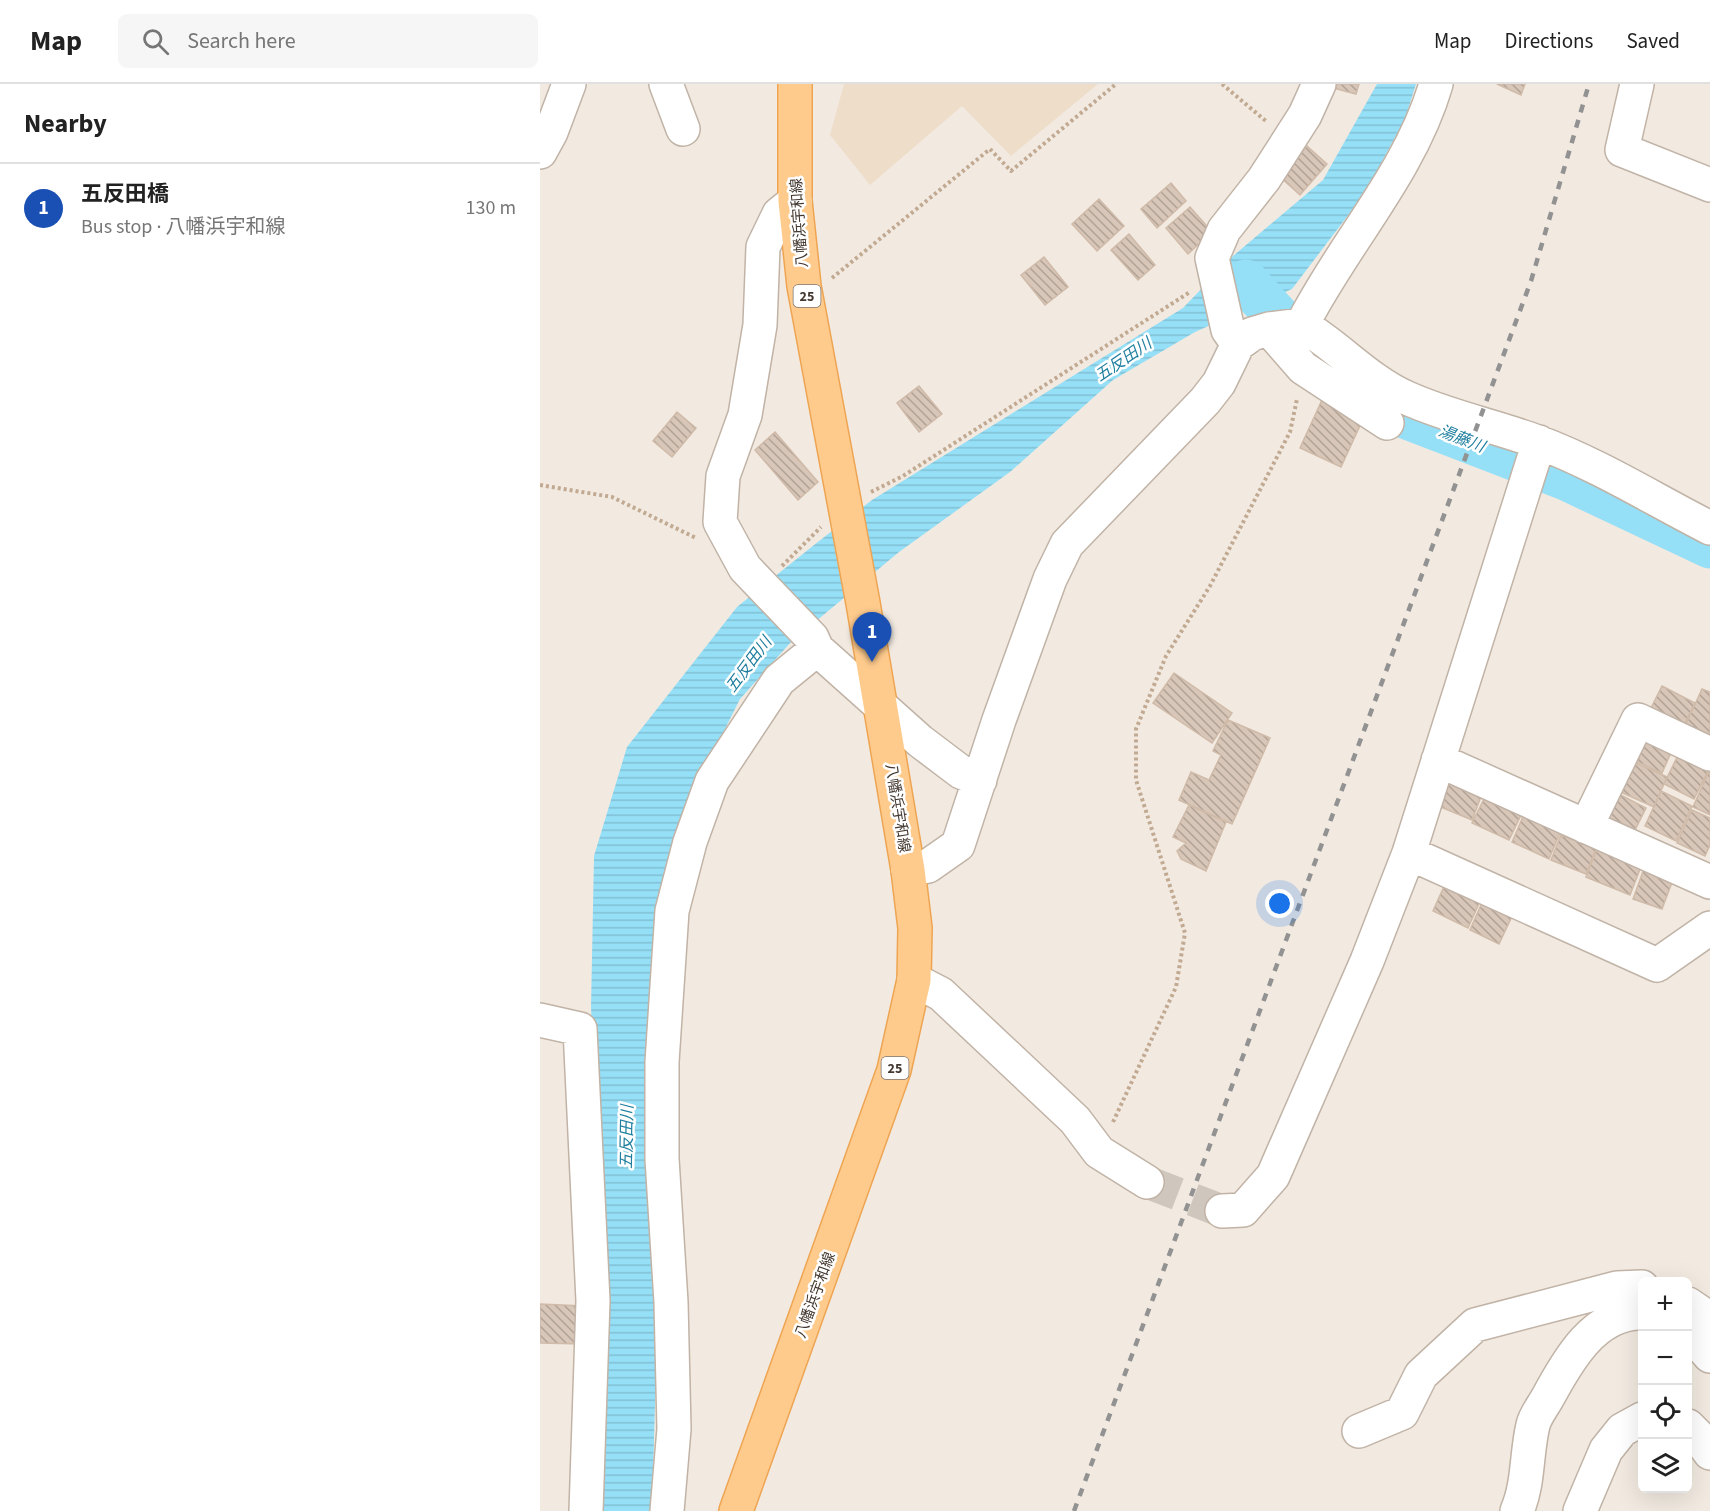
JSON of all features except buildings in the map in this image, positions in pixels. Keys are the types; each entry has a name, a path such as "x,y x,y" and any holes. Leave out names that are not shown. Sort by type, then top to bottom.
{"main road":[{"name":"八幡浜宇和線","path":"736,1511 891,1080 914,980 915,928 908,870 864,603 808,298 795,201 795,84"}],"street":[{"path":"540,152 551,132 569,84"},
{"path":"666,84 683,129"},
{"path":"908,870 928,866 958,845 1050,579 1067,544 1219,383 1233,337 1212,258 1224,230 1264,179 1305,115 1319,84"},
{"path":"1285,327 1320,291 1352,245 1400,165 1436,84"},
{"path":"1637,84 1623,150 1710,185"},
{"path":"795,201 779,214 763,248 760,325 745,415 723,476 720,522 745,568 764,585 814,644 920,741 961,772 980,780"},
{"path":"1285,327 1303,369 1387,423"},
{"path":"1233,337 1285,327 1324,338 1355,366 1407,398 1534,457 1607,472 1710,528"},
{"path":"1222,1211 1243,1210 1273,1176 1367,961 1409,853 1534,457"},
{"path":"667,1511 674,1429 671,1302 662,1159 662,1062 672,911 690,842 712,781 779,680 814,644"},
{"path":"1586,827 1638,720 1710,754"},
{"path":"1438,760 1710,882"},
{"path":"1409,853 1657,965 1710,928"},
{"path":"914,980 941,994 1075,1120 1099,1152 1147,1182"},
{"path":"540,1020 580,1029 593,1301 586,1511"},
{"path":"1359,1431 1402,1413 1422,1375 1475,1325 1606,1290 1638,1287"},
{"path":"1692,1307 1710,1319"},
{"path":"1517,1511 1524,1494 1533,1423 1564,1367 1585,1339 1607,1322 1630,1313 1638,1313"},
{"path":"1689,1331 1710,1356"},
{"path":"1580,1511 1606,1450 1622,1430 1638,1421"},
{"path":"1692,1431 1710,1453"}],"path":[{"path":"808,298 990,149 1011,171 1116,84"},
{"path":"1221,84 1289,140"},
{"path":"764,585 809,537 846,506 903,476 1216,276"},
{"path":"1099,1152 1176,987 1185,933 1136,780 1136,729 1166,656 1210,586 1290,432 1303,369"},
{"path":"540,485 612,497 703,542"}],"shaded area":[{"path":"844,84 1098,84 1011,156 962,106 870,185 830,135"}],"water":[{"name":"五反田川","path":"1377,84 1416,84 1405,119 1365,193 1292,289 1195,332 1113,380 1010,472 899,552 791,642 740,699 696,787 657,1333 652,1511 594,1511 608,1362 591,1007 594,856 627,747 737,607 814,545 872,500 1183,308 1233,256 1323,180"}],"waterway":[{"name":"湯藤川","path":"1246,282 1315,358 1389,410 1566,478 1710,546"}],"tunnel":[{"path":"1147,1182 1222,1211"}],"railway":[{"path":"1074,1511 1531,281 1589,84"}],"place":[{"name":"五反田橋","path":"872,662"}]}
